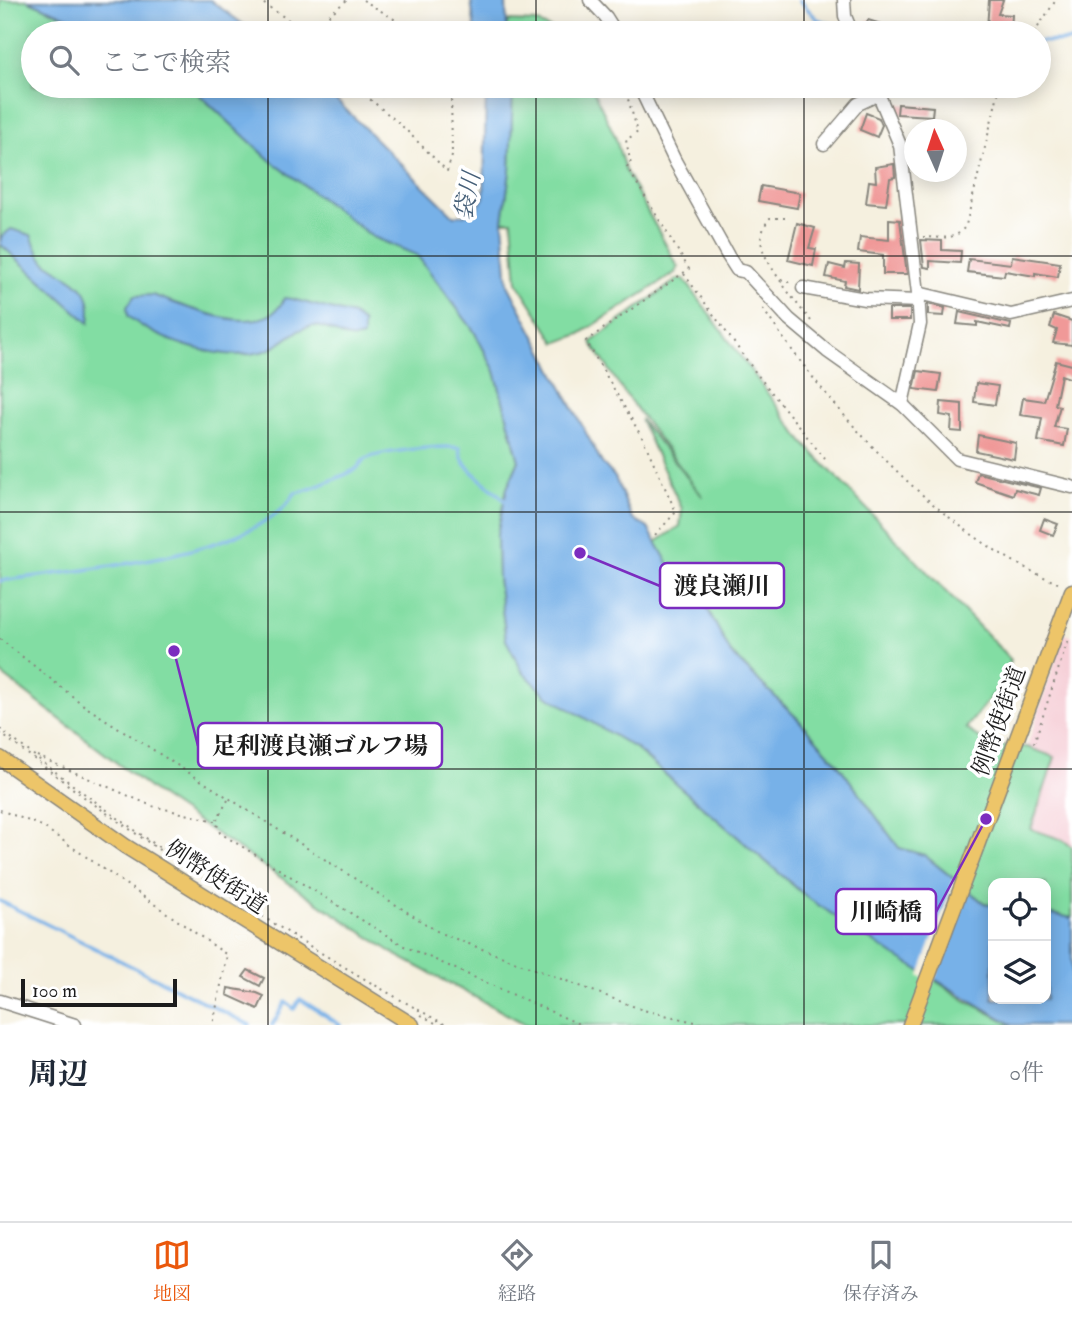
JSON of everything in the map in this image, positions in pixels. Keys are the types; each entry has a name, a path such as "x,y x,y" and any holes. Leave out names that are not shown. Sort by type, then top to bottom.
{"main road":[{"name":"例幣使街道","path":"910,1025 1069,590"},
{"name":"例幣使街道","path":"4,753 137,854 412,1025"}],"street":[{"path":"590,0 608,21"},
{"path":"844,0 847,21"},
{"path":"645,98 704,215 737,270 746,272 771,301 827,351 902,404 957,459 1072,487"},
{"path":"824,144 866,98"},
{"path":"880,98 900,145 920,324 902,404"},
{"path":"803,288 865,299 918,297 1011,315 1072,301"},
{"path":"0,1001 75,1025"}],"path":[{"path":"258,0 289,21"},
{"path":"322,21 347,0"},
{"path":"363,0 397,21"},
{"path":"1042,21 1056,0"},
{"path":"369,98 400,124 447,171 452,156 451,98"},
{"path":"628,98 638,132 626,140 631,165 627,167 689,269 586,341 643,439 676,512 655,535"},
{"path":"911,239 958,236 966,225 997,98"},
{"path":"777,271 782,279 803,288"},
{"path":"683,273 756,373 825,459"},
{"path":"760,304 817,384 863,437 921,492 982,544 1069,590"},
{"path":"0,639 86,707 440,933 643,1010 708,1025"},
{"path":"1034,743 1067,643 1072,645"},
{"path":"0,729 204,876 372,983 446,1025"},
{"path":"0,733 88,800 209,884 381,993 439,1025"},
{"path":"4,753 18,748 152,806 216,821"},
{"path":"228,800 216,821 220,833 404,946 581,1025"},
{"path":"0,810 42,826 228,955 213,1025"}],"shaded area":[{"path":"1064,634 1072,637 1072,847 1063,840 1031,830 1055,757 1027,747"}],"green space":[{"path":"0,0 27,0 76,21 21,21 21,98 203,98 270,160 373,237 417,255 474,331 495,371 519,461 507,488 497,535 498,578 506,640 546,695 635,748 808,898 965,1000 1013,1025 527,1025 396,955 161,797 0,673"},
{"path":"513,98 597,98 615,136 625,170 678,267 675,273 580,334 556,343 517,282 512,221 503,221 510,171"},
{"path":"678,279 684,279 804,443 1011,660 1000,686 966,728 989,746 1027,747 1055,757 1031,829 1063,840 1072,847 1072,918 1051,914 1051,878 988,878 988,904 924,855 899,848 837,763 797,718 731,653 706,606 668,563 656,542 680,526 682,509 640,419 703,497 623,391 591,342"}],"water":[{"path":"27,0 210,0 239,21 76,21"},
{"path":"471,0 506,0 507,21 474,21"},
{"path":"203,98 334,98 454,216 472,211 484,197 486,98 513,98 510,171 503,221 508,285 602,463 615,477 632,518 648,528 668,563 706,606 731,654 797,718 837,763 899,848 924,855 988,904 988,1004 1051,1004 1051,914 1072,918 1072,1025 1013,1025 895,956 808,898 635,748 546,695 522,671 506,640 498,578 497,535 507,488 519,461 495,371 474,331 417,255 373,237 270,160"},
{"path":"11,229 31,235 45,261 74,280 85,292 89,300 89,323 0,244 1,237"},
{"path":"152,295 223,318 243,320 261,318 275,311 284,298 292,299 353,315 363,323 363,337 349,338 320,326 313,326 300,330 265,351 249,354 212,352 174,342 128,316 127,307 134,296"}],"pier":[{"path":"955,877 969,888 933,984 919,975"}],"building":[{"path":"989,0 1003,0 998,14 1012,15 1012,21 988,21"},
{"path":"898,104 933,107 932,116 897,114"},
{"path":"866,113 879,118 882,125 877,137 860,130"},
{"path":"894,164 895,177 890,178 886,205 866,203 869,181 876,182 875,167"},
{"path":"761,186 800,193 797,208 758,201"},
{"path":"889,219 900,220 907,274 883,274 883,255 858,252 860,237 889,240"},
{"path":"797,223 815,228 809,248 816,249 813,266 788,260"},
{"path":"921,240 942,241 942,250 961,251 960,263 930,261 930,268 924,267"},
{"path":"1012,256 1060,263 1058,277 1005,271 1004,276 967,272 969,259 1011,264"},
{"path":"846,263 859,264 858,289 844,286 845,281 826,277 829,264 845,268"},
{"path":"928,304 945,308 944,316 928,315"},
{"path":"889,309 910,309 910,320 889,320"},
{"path":"959,312 1011,324 1010,329 977,322 977,326 957,324"},
{"path":"1054,315 1072,321 1072,345 1053,343 1057,330 1050,327"},
{"path":"1056,361 1072,365 1072,379 1061,375 1055,405 1060,406 1054,427 1067,429 1064,446 1038,441 1042,418 1020,415 1023,398 1044,401"},
{"path":"918,371 941,374 938,392 914,389"},
{"path":"976,383 998,386 995,405 974,402"},
{"path":"941,402 962,404 962,432 951,431 952,417 940,415"},
{"path":"978,435 1016,443 1014,459 976,451"},
{"path":"978,473 1041,488 1039,495 1015,489 1013,495 975,482"},
{"path":"1044,519 1058,524 1053,535 1040,530"},
{"path":"248,970 264,978 260,986 243,977"},
{"path":"228,988 264,996 258,1009 227,995"}],"waterway":[{"path":"799,0 822,21"},
{"path":"1051,42 1072,41"},
{"path":"0,581 114,565 204,547 243,533 275,515 295,493 316,487 357,468 370,457 381,454 425,448 460,448 461,456 471,471 507,503"},
{"path":"0,901 250,1025"},
{"path":"272,1025 286,1002 294,1009 300,999 340,1025"}],"place":[{"name":"渡良瀬川","path":"580,553"},
{"name":"足利渡良瀬ゴルフ場","path":"174,651"},
{"name":"川崎橋","path":"986,819"}],"water label":[{"name":"袋川","path":"468,196"}]}
